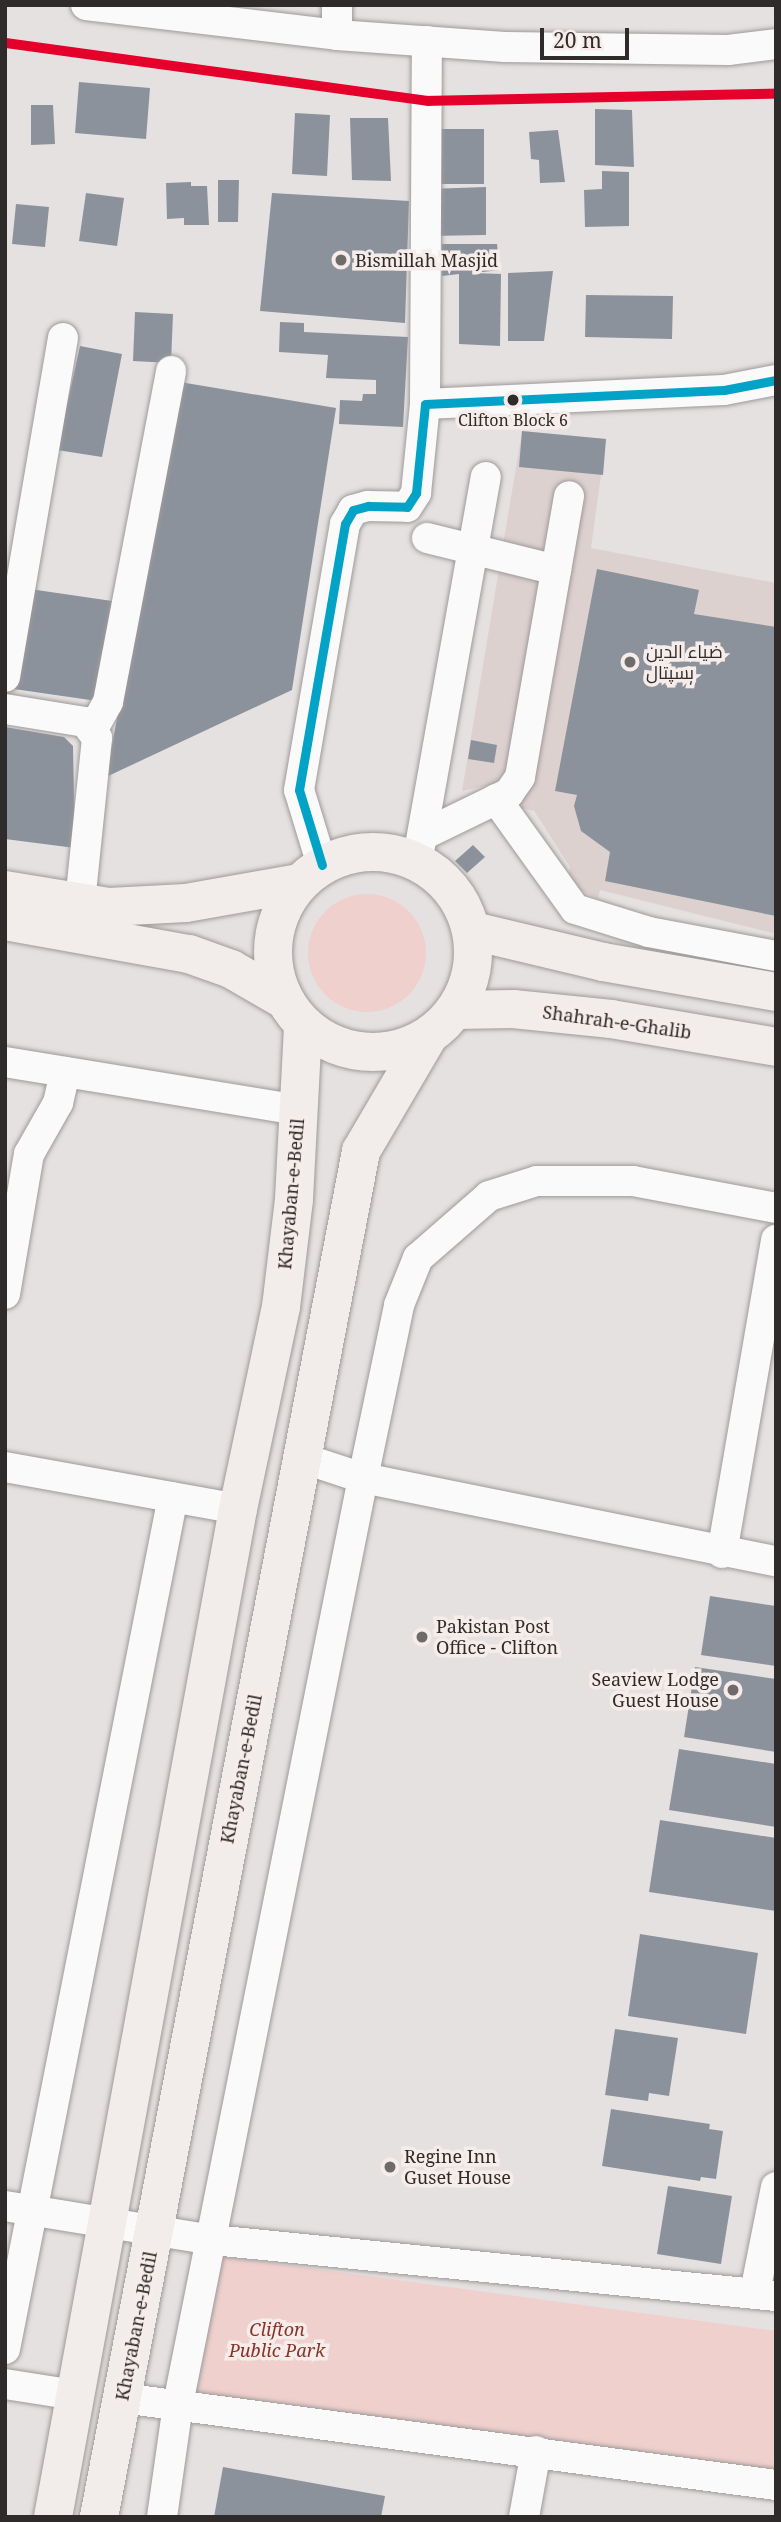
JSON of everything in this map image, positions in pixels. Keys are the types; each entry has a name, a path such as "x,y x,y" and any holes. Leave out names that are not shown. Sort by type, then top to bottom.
{"main road":[{"path":"5,890 86,914 231,969 341,1048 386,1053 428,1037 457,1010 473,972 473,932 460,899 420,849 372,851 311,874 186,903 86,914 5,921"},
{"path":"293,1012 272,959 278,919 311,874"},
{"path":"473,932 565,953 776,992"},
{"name":"Shahrah-e-Ghalib","path":"457,1010 513,1009 611,1018 776,1047"},
{"name":"Khayaban-e-Bedil","path":"53,2517 238,1509 281,1307 298,1110 293,1012"},
{"name":"Khayaban-e-Bedil","path":"99,2517 299,1457 361,1151 428,1037"}],"street":[{"path":"86,5 159,10 337,35 428,41 727,50 776,44"},
{"path":"337,5 337,35"},
{"path":"311,874 299,790 345,524 353,510 368,506 407,507 416,493 425,404 428,41"},
{"path":"5,677 63,338"},
{"path":"93,729 108,702 171,372"},
{"path":"425,404 724,390 776,380"},
{"path":"420,849 486,477"},
{"path":"420,849 509,793 520,777 569,496"},
{"path":"427,538 556,570"},
{"path":"5,709 85,722 93,729 99,751 86,914"},
{"path":"496,799 575,909 649,932 776,956"},
{"path":"565,953 575,909"},
{"path":"5,1062 298,1110"},
{"path":"5,1294 29,1154 58,1102 65,1072"},
{"path":"162,2517 178,2404 363,1478 399,1304 418,1258 489,1196 537,1181 633,1181 776,1208"},
{"path":"722,1553 776,1240"},
{"path":"299,1457 363,1478 722,1553 776,1561"},
{"path":"5,1467 238,1509"},
{"path":"5,2349 19,2208 173,1497"},
{"path":"19,2208 213,2239 766,2294 776,2187"},
{"path":"5,2384 75,2395"},
{"path":"122,2398 776,2485"},
{"path":"524,2517 536,2451"}],"shaded area":[{"name":"ضیاء الدین ہسپتال","path":"522,431 606,439 591,548 776,583 776,934 600,890 598,898 567,885 570,867 534,811 516,807 504,782 462,791"}],"green space":[{"path":"367,894 390,899 409,911 421,930 426,953 421,976 409,995 390,1007 367,1012 344,1007 325,995 313,976 308,953 313,930 325,911 344,899"},
{"name":"Clifton Public Park","path":"212,2255 776,2331 776,2479 178,2404"}],"building":[{"path":"79,82 150,88 146,139 75,133"},
{"path":"31,105 53,105 55,144 31,145"},
{"path":"595,109 632,110 634,167 595,165"},
{"path":"295,113 330,115 327,176 292,174"},
{"path":"350,118 388,118 391,181 352,180"},
{"path":"432,129 484,129 484,184 432,184"},
{"path":"558,130 565,182 540,183 539,160 531,159 529,132"},
{"path":"602,171 629,172 629,226 585,227 584,190 602,189"},
{"path":"218,180 239,180 238,222 218,222"},
{"path":"191,182 191,186 207,186 209,225 184,225 184,218 167,219 166,183"},
{"path":"486,187 486,235 428,236 428,189"},
{"path":"86,193 124,198 117,246 79,241"},
{"path":"272,193 409,201 405,323 260,311"},
{"path":"16,204 49,207 45,247 12,244"},
{"path":"442,244 497,244 500,270 474,273 501,274 500,346 459,344 459,274 442,276"},
{"path":"553,271 544,341 508,341 508,273"},
{"path":"586,295 673,296 672,339 585,337"},
{"path":"135,312 173,314 171,363 133,361"},
{"path":"280,322 304,323 304,332 408,337 403,427 339,424 340,400 362,401 363,394 376,394 376,380 326,378 328,355 279,352"},
{"path":"80,346 122,354 102,457 57,450"},
{"path":"180,382 336,408 292,690 106,777"},
{"path":"522,431 606,439 603,475 519,467"},
{"path":"597,569 699,590 694,614 776,627 776,916 605,881 610,852 581,831 574,806 577,795 555,791"},
{"path":"23,588 112,601 97,701 7,688"},
{"path":"5,727 64,737 73,746 75,848 5,839"},
{"path":"471,740 497,745 494,763 468,759"},
{"path":"473,845 485,857 467,873 455,861"},
{"path":"710,1596 776,1606 776,1666 701,1655"},
{"path":"695,1667 776,1679 776,1752 684,1737"},
{"path":"679,1749 776,1764 776,1827 669,1810"},
{"path":"660,1820 776,1838 776,1911 649,1892"},
{"path":"640,1934 758,1953 746,2034 628,2016"},
{"path":"615,2029 678,2038 669,2096 649,2093 648,2101 605,2095"},
{"path":"611,2109 710,2124 709,2129 723,2131 716,2179 701,2177 700,2181 602,2166"},
{"path":"668,2186 732,2196 721,2264 657,2254"},
{"path":"223,2467 385,2496 381,2517 214,2517"}],"transit line":[{"path":"5,43 428,101 776,94"},
{"path":"322,865 299,790 345,524 353,510 368,506 407,507 416,493 425,404 724,390 776,380"}],"place":[{"name":"Bismillah Masjid","path":"341,260"},
{"name":"Clifton Block 6","path":"513,400"},
{"name":"ضیاء الدین ہسپتال","path":"630,662"},
{"name":"Pakistan Post Office - Clifton","path":"422,1637"},
{"name":"Seaview Lodge Guest House","path":"733,1690"},
{"name":"Regine Inn Guset House","path":"390,2167"}]}
